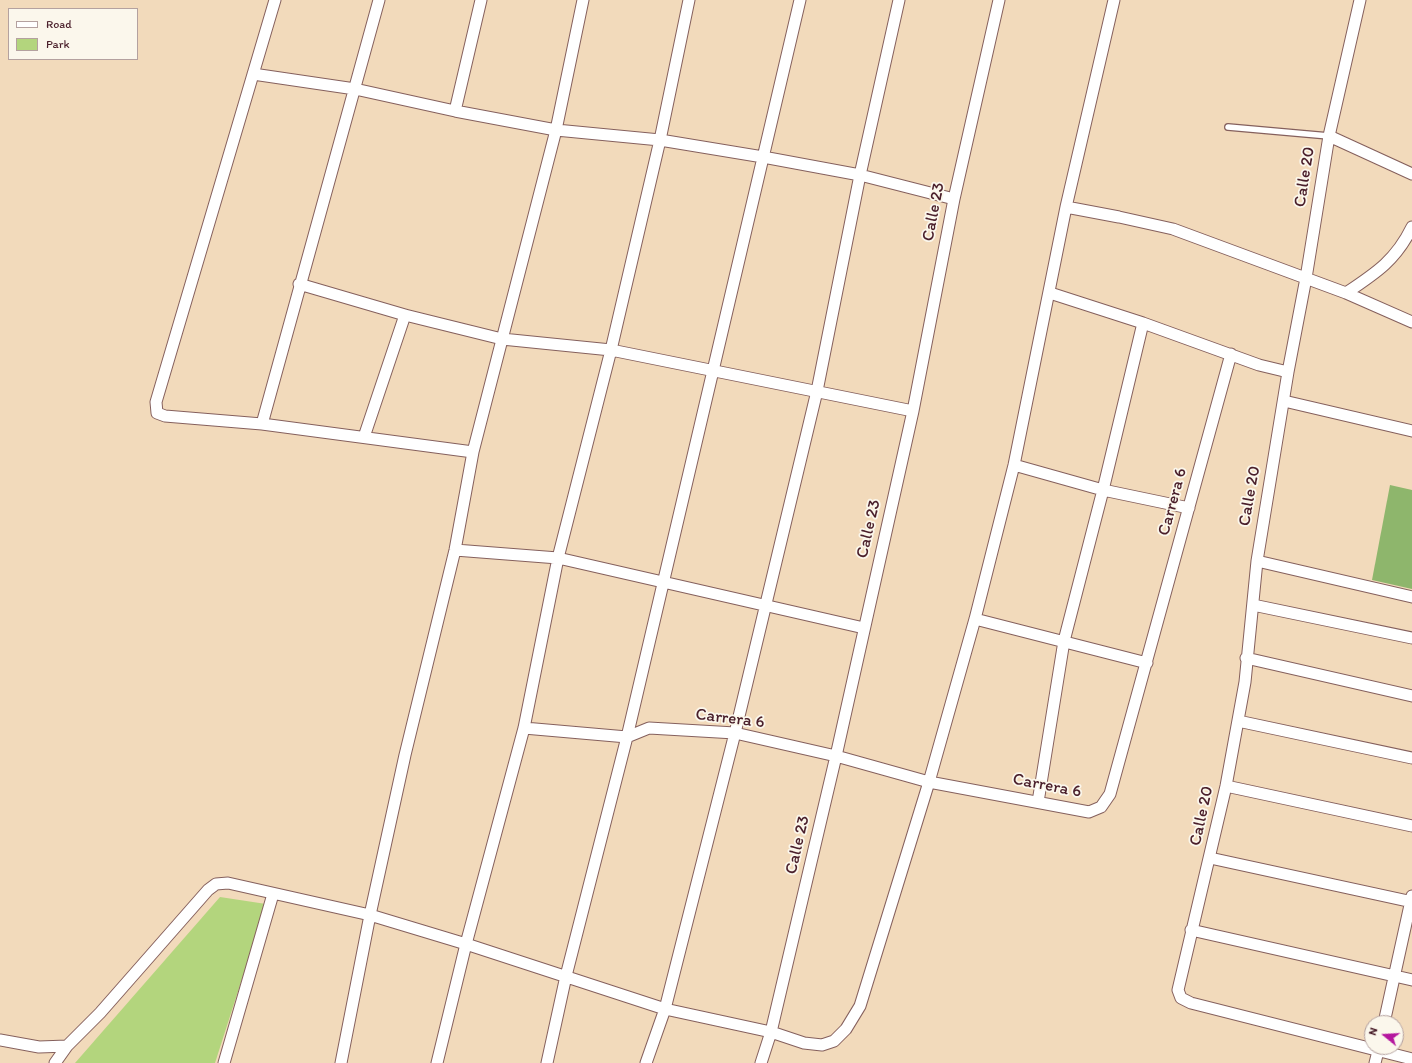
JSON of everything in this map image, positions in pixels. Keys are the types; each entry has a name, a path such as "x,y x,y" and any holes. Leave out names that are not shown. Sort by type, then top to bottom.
{"street":[{"path":"275,0 156,402 157,413 165,416 262,424 473,452"},
{"path":"262,424 299,284 379,0"},
{"path":"455,111 482,0"},
{"path":"341,1063 370,915 405,755 455,550 473,452 556,130 583,0"},
{"path":"437,1063 466,944 524,728 558,558 611,350 660,140 690,0"},
{"path":"547,1063 566,976 627,737 800,0"},
{"path":"646,1063 665,1009 735,733 764,604 817,391 860,175 899,0"},
{"name":"Calle 23","path":"761,1063 771,1032 836,756 913,411 954,199 999,0"},
{"path":"55,1063 67,1046 100,1013 208,890 216,884 228,883 370,915 466,944 665,1009 771,1032 804,1043 822,1045 834,1041 846,1029 860,1006 929,782 975,619 1014,465 1050,293 1066,207 1114,0"},
{"name":"Calle 20","path":"1360,0 1329,136 1306,278 1288,372 1257,561 1244,682 1238,721 1226,786 1210,858 1191,930 1178,990 1181,998 1191,1003 1364,1045"},
{"path":"253,74 355,89 455,111 556,130 660,140 763,156 860,175 954,199"},
{"path":"1329,136 1412,174"},
{"path":"1066,207 1173,229 1346,293 1412,322"},
{"path":"1346,293 1383,268 1399,250 1412,227"},
{"path":"299,284 405,315 502,339 611,350 913,411"},
{"path":"1050,293 1143,323 1259,365 1288,372"},
{"path":"364,437 405,315"},
{"path":"1038,802 1064,641 1103,490 1143,323"},
{"name":"Carrera 6","path":"524,728 627,737 649,728 735,733 836,756 929,782 1089,812 1101,807 1110,794 1231,354"},
{"path":"1284,401 1412,431"},
{"path":"1014,465 1103,490 1189,508"},
{"path":"455,550 558,558 864,628"},
{"path":"1257,561 1412,597"},
{"path":"1253,605 1412,638"},
{"path":"975,619 1147,663"},
{"path":"1246,658 1412,696"},
{"path":"1238,721 1412,758"},
{"path":"1226,786 1412,826"},
{"path":"1210,858 1412,900 1386,1015"},
{"path":"224,1063 273,894"},
{"path":"1191,930 1412,980"},
{"path":"0,1040 39,1047 67,1046"},
{"path":"1400,1055 1412,1059"}],"lane":[{"path":"1228,127 1329,136"}],"green space":[{"path":"1390,485 1412,490 1412,589 1372,580"},
{"path":"220,897 266,904 215,1063 75,1063"}]}
